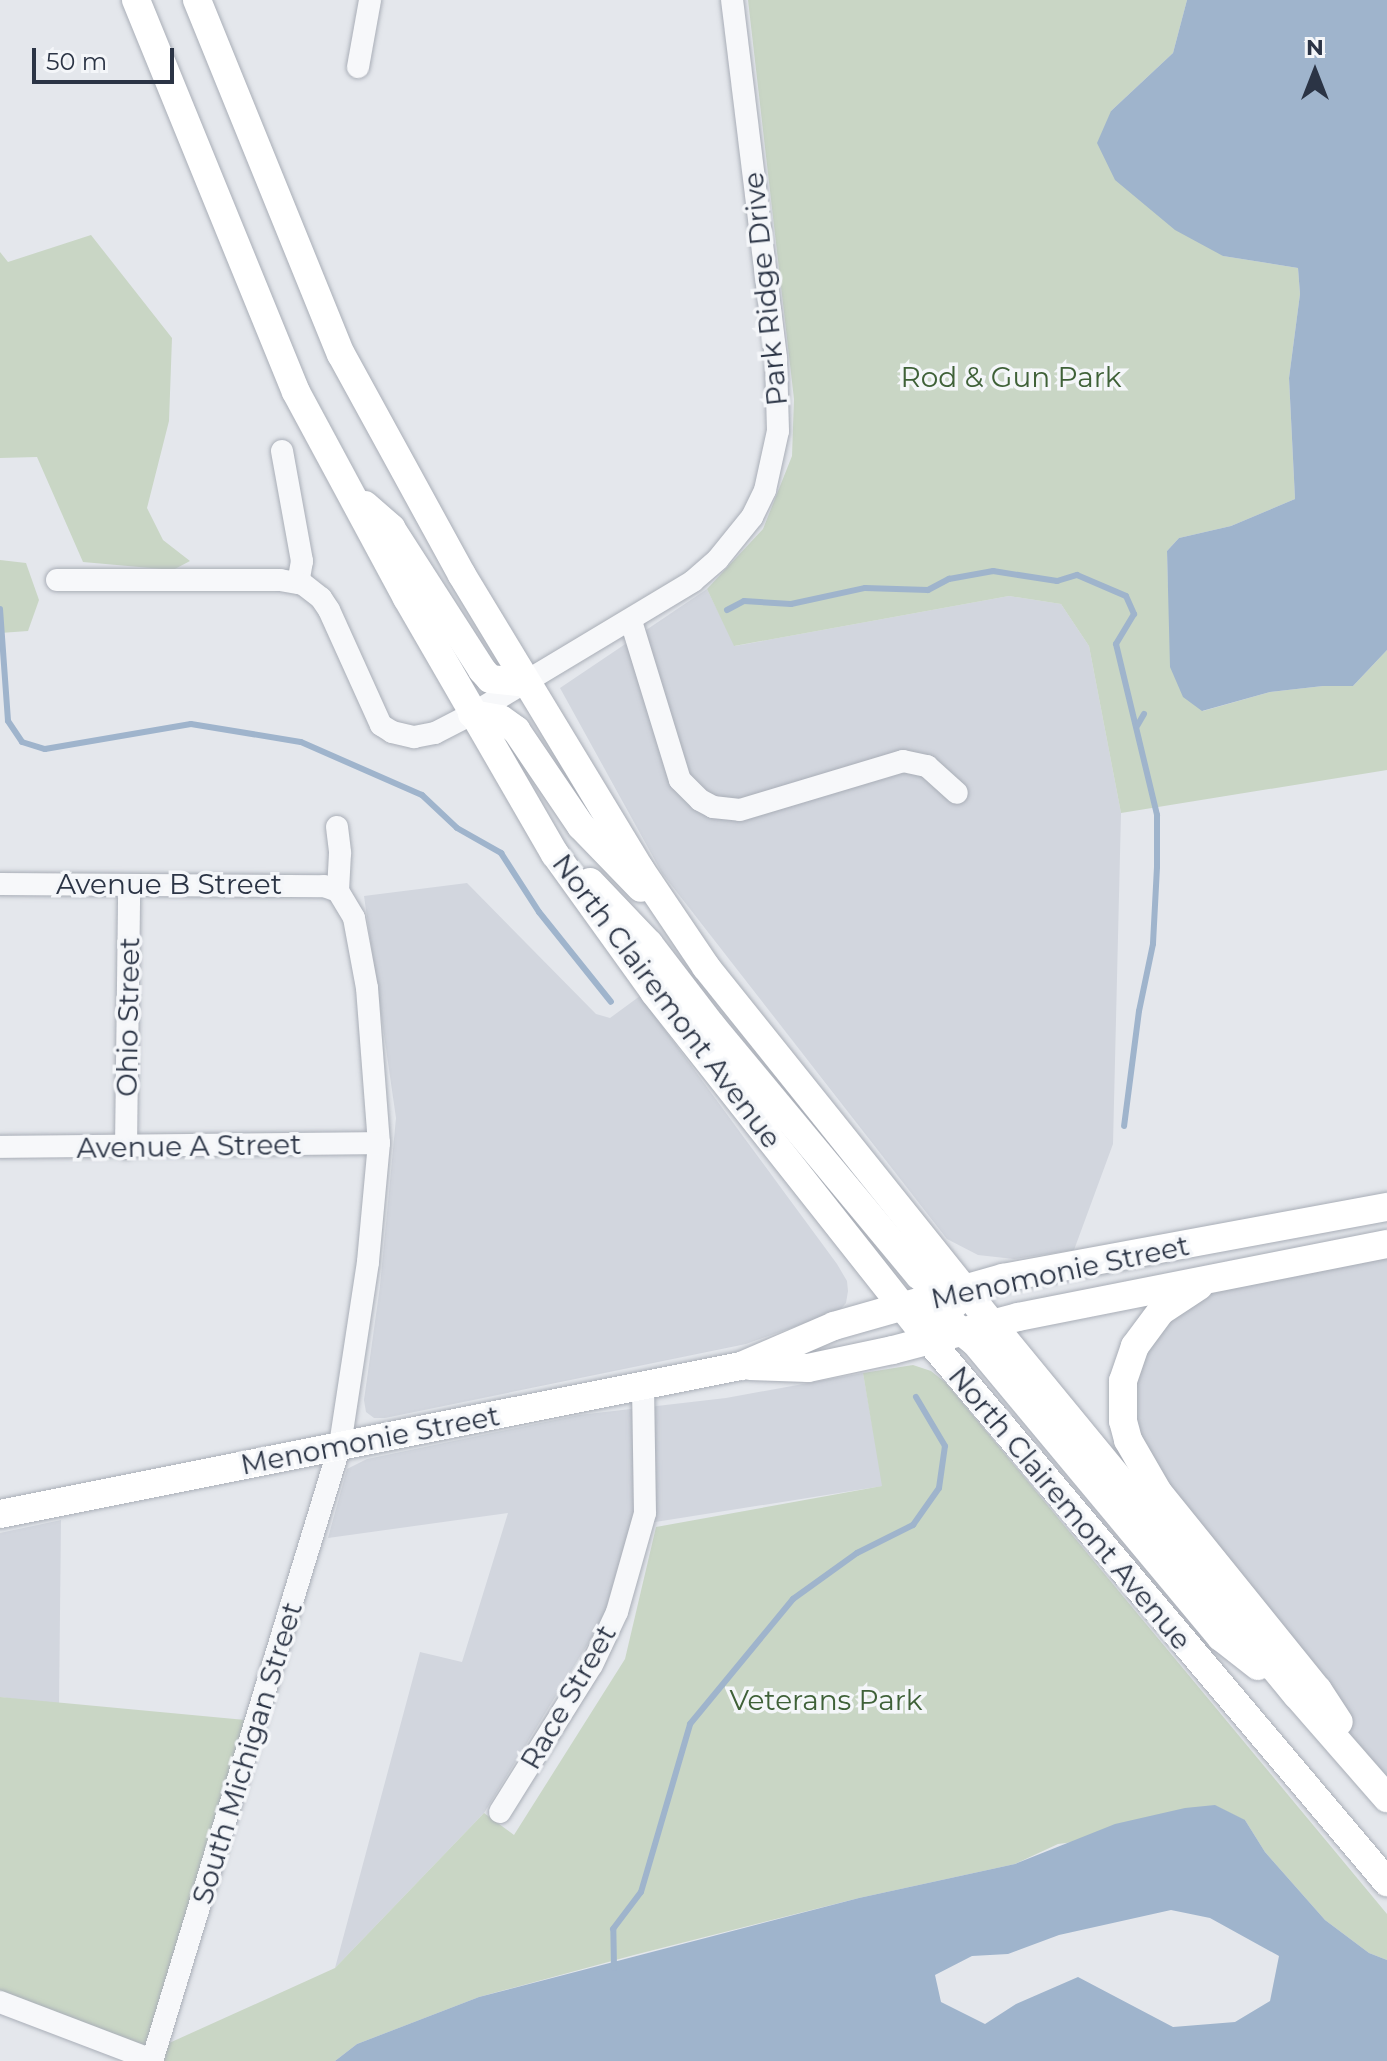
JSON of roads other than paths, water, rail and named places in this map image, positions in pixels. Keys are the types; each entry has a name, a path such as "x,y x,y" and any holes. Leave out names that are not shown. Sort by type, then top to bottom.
{"main road":[{"name":"North Clairemont Avenue","path":"136,0 296,392 472,714 546,839 654,992 902,1307 1387,1882"},
{"name":"North Clairemont Avenue","path":"197,0 341,354 526,683 706,967 953,1292"},
{"path":"350,492 391,528 490,679 526,683"},
{"path":"472,714 501,719 516,730 581,826 676,922"},
{"path":"546,839 621,912 899,1251 991,1323"},
{"name":"Menomonie Street","path":"0,1514 741,1366 834,1326 1003,1278 1387,1207"},
{"name":"Menomonie Street","path":"741,1366 808,1368 991,1323 1387,1244"},
{"path":"1219,1277 1190,1290 1161,1311 1135,1346 1123,1381 1123,1421 1128,1440 1158,1492 1318,1690 1387,1797"},
{"path":"902,1307 942,1318 963,1331 1221,1637 1297,1695"},
{"name":"North Clairemont Avenue","path":"991,1323 1297,1695 1387,1797"}],"street":[{"path":"358,67 370,0"},
{"name":"Park Ridge Drive","path":"298,583 312,589 329,610 381,725 404,736 426,736 526,683 693,581 718,559 752,517 773,464 779,409 776,358 732,0"},
{"path":"57,580 298,583 302,561 282,451"},
{"path":"631,621 680,780 700,800 713,807 740,810 903,761 927,766 957,793"},
{"path":"337,827 340,853 338,891"},
{"name":"Avenue B Street","path":"0,884 309,884 338,891"},
{"name":"Ohio Street","path":"126,1148 129,886"},
{"name":"South Michigan Street","path":"152,2061 340,1445 368,1262 379,1143 360,948 354,918 338,891"},
{"name":"Avenue A Street","path":"0,1147 379,1143"},
{"name":"Race Street","path":"500,1812 592,1665 617,1612 645,1513 643,1387"},
{"path":"0,2002 152,2061"}],"water":[{"path":"1187,0 1387,0 1387,650 1353,686 1270,692 1202,711 1183,697 1170,667 1167,551 1179,538 1231,526 1295,499 1289,378 1300,294 1298,268 1223,256 1175,230 1115,180 1097,143 1111,111 1173,53"},
{"path":"1215,1805 1245,1820 1265,1852 1325,1920 1369,1953 1387,1960 1387,2061 335,2061 357,2044 479,1997 859,1898 1015,1864 1115,1824 1185,1808","holes":["1171,1910 1210,1918 1279,1956 1270,2001 1235,2022 1173,2027 1078,1977 1016,2004 985,2024 941,2002 935,1975 972,1956 1008,1954 1059,1935"]}],"waterway":[{"path":"727,610 744,601 791,604 865,588 928,590 949,579 993,571 1057,581 1077,575 1126,596 1134,614 1116,644 1157,815 1157,867 1153,944 1139,1011 1124,1126"},
{"path":"0,609 8,721 22,742 45,749 191,724 301,742 422,795 457,828 501,853 539,912 611,1002"},
{"path":"1137,726 1144,714"},
{"path":"614,1968 613,1929 641,1892 690,1724 793,1599 857,1553 913,1525 939,1488 945,1446 916,1397"}],"park label":[{"name":"Rod & Gun Park","path":"1011,377"},
{"name":"Veterans Park","path":"826,1700"}]}
